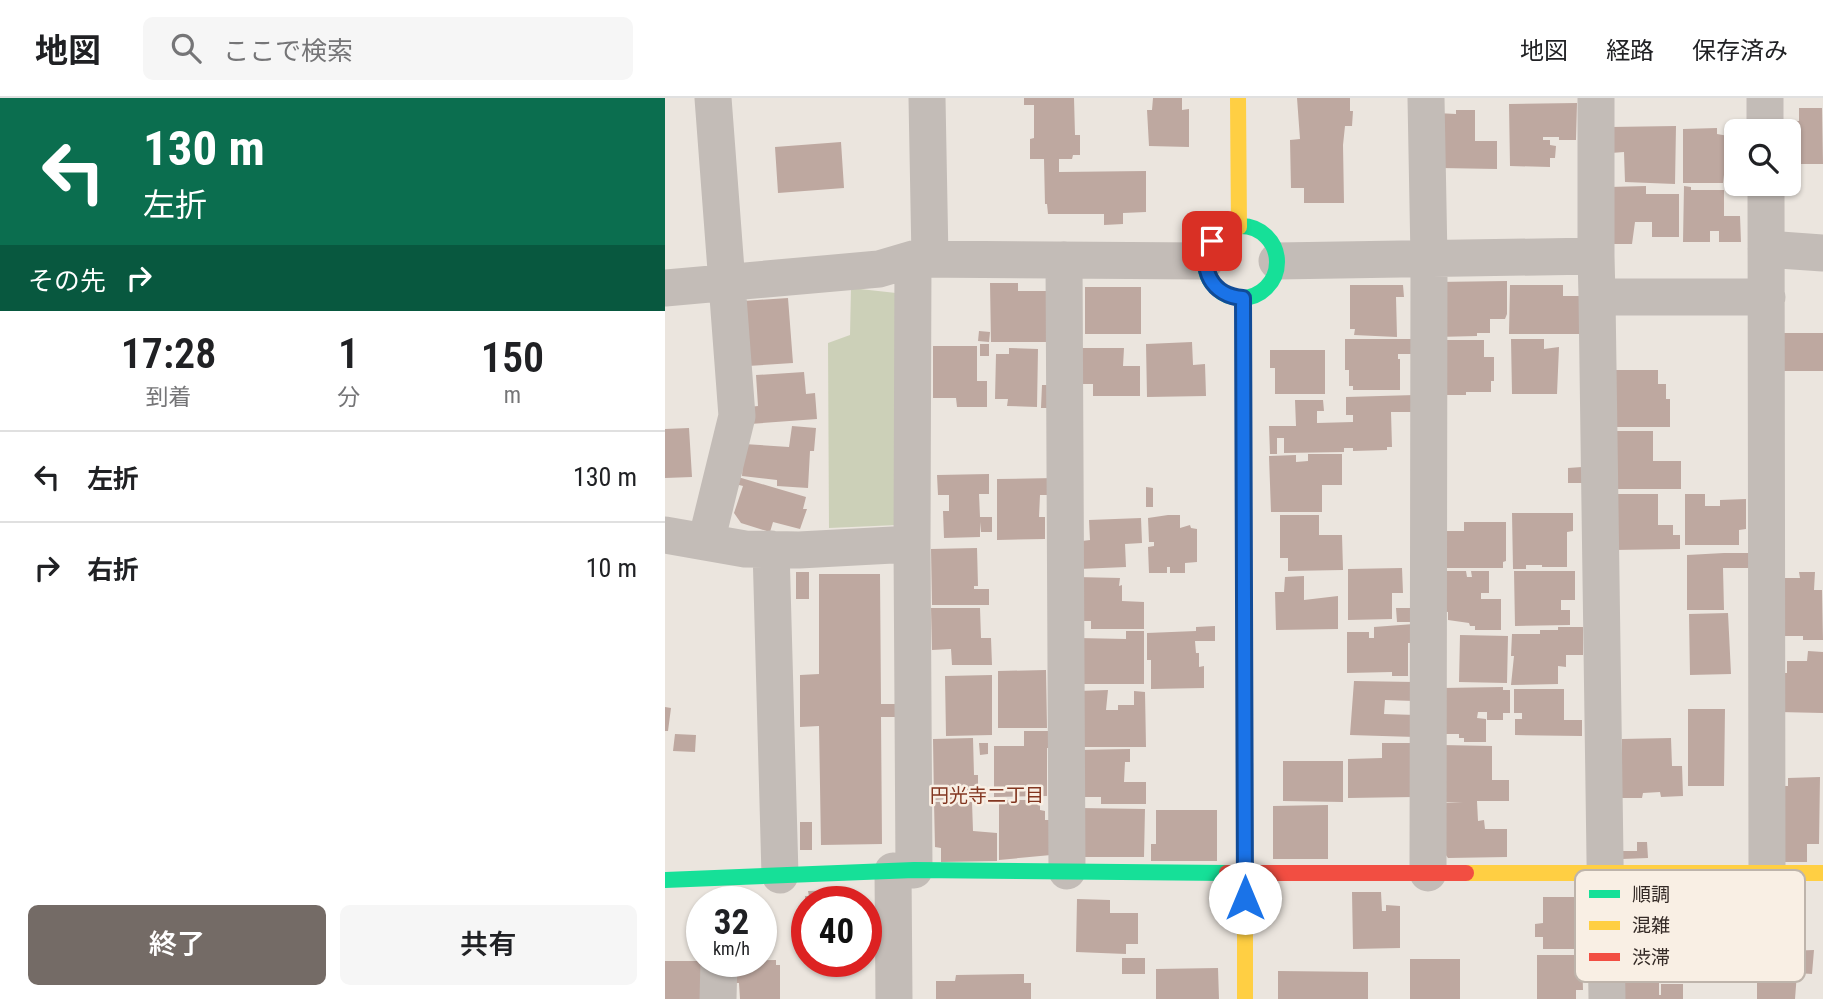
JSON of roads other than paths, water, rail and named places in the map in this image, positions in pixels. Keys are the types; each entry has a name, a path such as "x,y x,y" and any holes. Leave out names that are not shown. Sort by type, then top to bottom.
{"street":[{"path":"706,542 737,416 713,98"},
{"path":"894,999 903,871 927,98"},
{"path":"1238,98 1239,226"},
{"path":"1426,98 1429,259 1428,873"},
{"path":"1596,98 1606,870"},
{"path":"1765,98 1765,119"},
{"path":"1766,196 1767,870"},
{"path":"1239,226 1261,232 1275,250 1277,261 1271,282 1254,296 1243,298 1220,292 1206,273 1205,261 1207,250 1219,233 1239,226"},
{"path":"1766,249 1823,253"},
{"path":"1277,261 1596,256"},
{"path":"665,288 879,269 921,259 1205,261"},
{"path":"1064,260 1067,871"},
{"path":"1597,297 1766,297"},
{"path":"1243,298 1245,999"},
{"path":"665,535 745,549 912,544"},
{"path":"771,549 780,875"},
{"path":"732,886 780,875 903,871 1575,873"},
{"path":"1805,873 1823,873"},
{"path":"665,880 701,886"},
{"path":"718,999 719,977"}],"district":[{"name":"円光寺二丁目","path":"987,795"}]}
